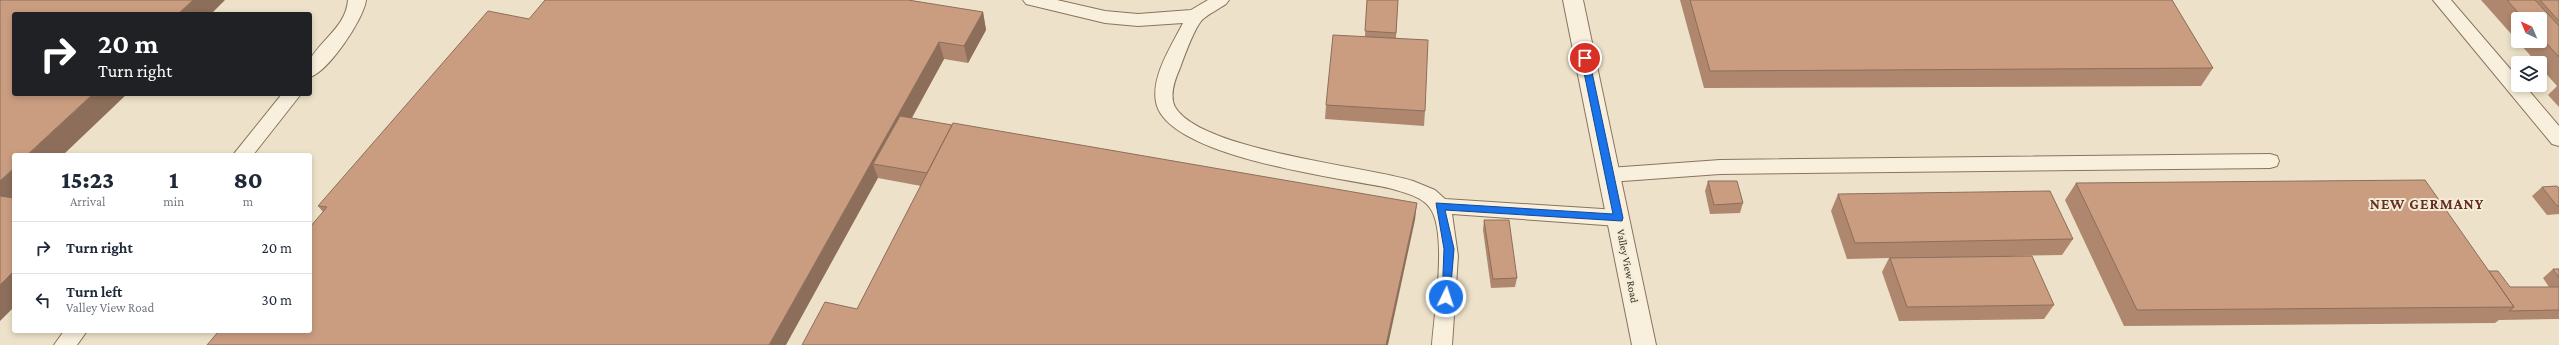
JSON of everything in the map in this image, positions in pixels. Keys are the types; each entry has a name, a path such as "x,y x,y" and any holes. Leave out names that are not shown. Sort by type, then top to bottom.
{"street":[{"name":"Valley View Road","path":"1573,0 1644,345"}],"lane":[{"path":"312,69 352,18 358,7 357,0"},
{"path":"1032,0 1105,17 1138,20 1194,16 1220,0"},
{"path":"2442,0 2559,139"},
{"path":"1194,16 1164,89 1168,110 1184,126 1214,143 1249,153 1393,180 1425,193 1440,206 1618,218"},
{"path":"244,153 290,96"},
{"path":"1610,175 1720,166 2270,160"},
{"path":"1440,206 1449,249 1442,345"},
{"path":"64,345 75,333"}],"building":[{"path":"0,0 193,0 180,12 12,12 12,96 91,96 29,153 12,153 12,170 0,181"},
{"path":"545,0 908,0 983,12 964,46 939,42 769,345 207,345 217,333 312,333 312,225 327,207 318,206 488,11 529,19"},
{"path":"1367,0 1398,0 1396,33 1365,31"},
{"path":"1690,0 2172,0 2213,68 1710,71"},
{"path":"2507,0 2535,0 2546,12 2518,12"},
{"path":"2540,0 2559,0 2559,21"},
{"path":"2547,13 2559,26 2559,57 2547,44"},
{"path":"1333,35 1428,40 1425,111 1326,105"},
{"path":"900,116 952,125 927,173 873,164"},
{"path":"953,123 1417,203 1386,345 802,345 825,302 857,309"},
{"path":"2425,180 2514,307 2137,310 2076,183"},
{"path":"1708,181 1737,181 1743,203 1714,205"},
{"path":"2557,186 2559,188 2559,206 2557,206 2542,187"},
{"path":"2050,191 2073,239 1855,243 1838,194"},
{"path":"0,196 12,198 12,273 0,285"},
{"path":"1484,220 1509,220 1517,278 1493,279"},
{"path":"2032,256 2054,305 1907,307 1890,258"},
{"path":"2553,269 2559,269 2559,278"},
{"path":"2489,271 2498,271 2510,287 2559,287 2559,310 2509,311 2514,307"}],"district":[{"name":"NEW GERMANY","path":"2427,204"}],"route":[{"path":"1446,297 1449,249 1440,206 1618,218 1585,58"}]}
